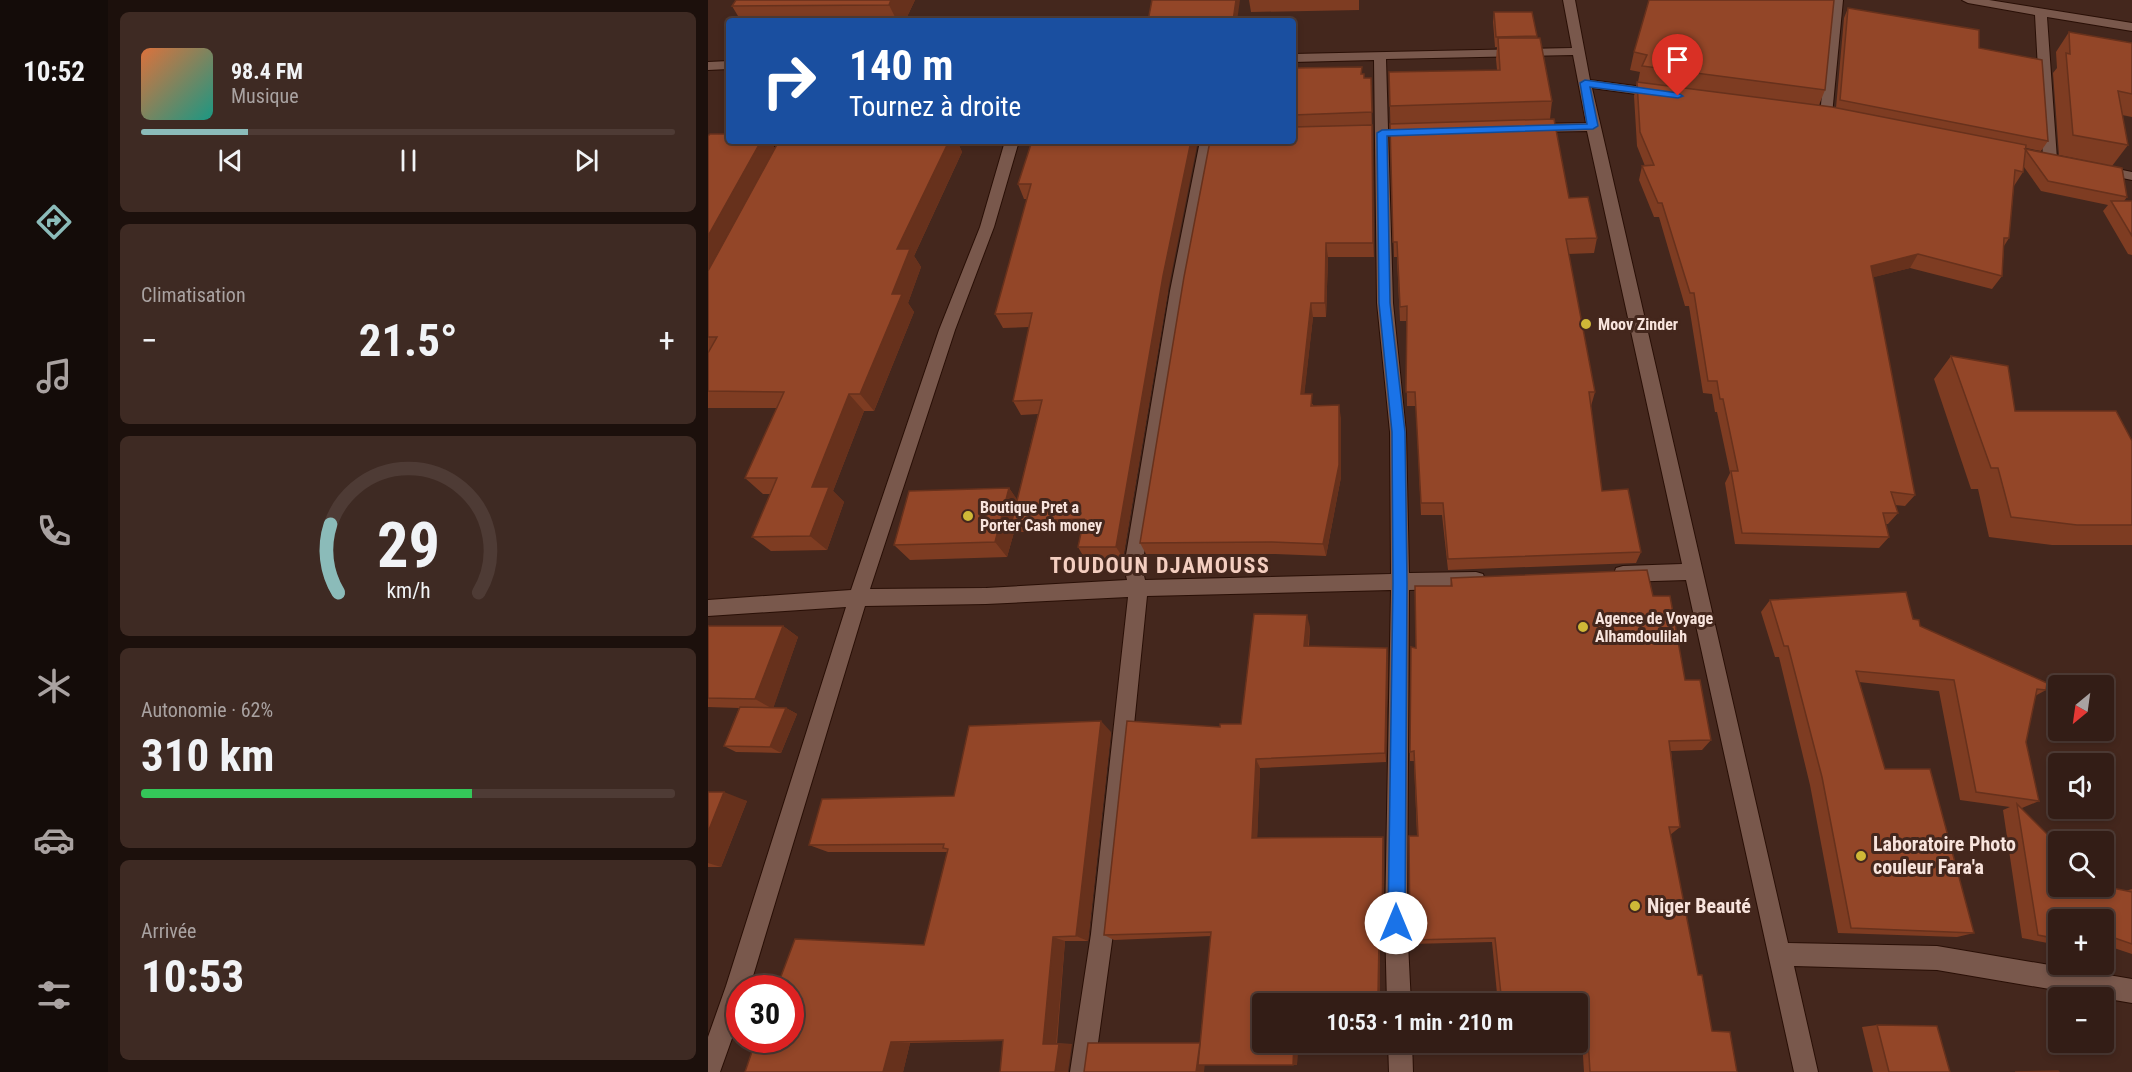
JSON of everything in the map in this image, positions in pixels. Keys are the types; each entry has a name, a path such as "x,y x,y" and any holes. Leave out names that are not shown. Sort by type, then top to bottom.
{"street":[{"path":"1569,0 1593,126 1806,1072"},
{"path":"1826,115 1837,0"},
{"path":"1968,0 2132,27"},
{"path":"2041,12 2050,159"},
{"path":"1296,58 1579,51"},
{"path":"1380,57 1385,303 1398,432 1400,583 1396,900 1399,993"},
{"path":"708,66 726,65"},
{"path":"1585,83 1666,94"},
{"path":"1523,129 1593,126"},
{"path":"708,144 791,145"},
{"path":"708,1071 738,986 858,597 947,330 987,227 1011,144"},
{"path":"1082,1072 1102,934 1137,588 1133,567 1178,291 1206,144"},
{"path":"2085,166 2132,176"},
{"path":"1600,575 1693,572"},
{"path":"708,608 858,597 986,597 1137,588 1494,579"},
{"path":"1778,954 1937,958 2132,991"},
{"path":"1400,1053 1401,1072"}],"building":[{"path":"736,0 891,0 889,5 732,6"},
{"path":"1152,0 1236,0 1233,18 1149,18"},
{"path":"1649,0 1834,0 1825,90 1642,66 1647,55 1634,52"},
{"path":"1848,8 1979,30 1979,48 2042,60 2048,141 1840,100"},
{"path":"1494,12 1532,12 1537,36 1496,37"},
{"path":"2069,32 2132,43 2132,94 2118,91 2128,145 2073,135 2066,53 2070,54"},
{"path":"1498,38 1540,38 1552,101 1390,106 1389,72 1500,70"},
{"path":"1362,67 1361,74 1364,74 1364,78 1371,78 1372,112 1296,115 1296,68"},
{"path":"1637,82 1832,107 2026,145 2023,172 2015,170 2009,238 2004,238 2002,276 1918,254 1871,266 1915,495 1891,492 1898,513 1883,513 1889,537 1742,533 1731,471 1738,471 1723,399 1720,399 1717,381 1708,381 1694,293 1690,293 1662,203 1658,203 1642,166 1654,165 1640,132"},
{"path":"1554,119 1569,198 1588,197 1597,238 1566,239 1595,392 1589,392 1602,491 1628,489 1641,552 1448,559 1443,503 1421,503 1415,392 1406,392 1407,306 1400,307 1397,242 1393,242 1390,124"},
{"path":"1372,125 1373,243 1326,243 1325,303 1311,303 1301,394 1312,394 1311,406 1339,405 1339,465 1323,544 1140,543 1184,277 1209,144 1296,144 1296,127"},
{"path":"726,134 726,144 759,144 708,236 708,136"},
{"path":"777,144 948,144 897,249 910,249 892,294 902,294 860,394 849,394 812,487 829,487 810,536 752,537 777,478 745,478 784,392 708,391 708,353 717,337 708,337 708,271"},
{"path":"1031,144 1190,144 1163,276 1116,547 1078,547 1084,519 1012,521 1042,400 1013,401 1032,313 995,314 1031,184 1018,184"},
{"path":"2025,149 2122,168 2127,197 2048,181"},
{"path":"2111,201 2132,201 2132,236"},
{"path":"1951,356 2008,366 2015,411 2116,411 2132,441 2132,525 2077,525 2011,517 1998,468 1991,468"},
{"path":"1009,488 995,542 894,545 909,491"},
{"path":"1647,570 1653,596 1670,596 1685,680 1700,680 1711,740 1669,741 1680,827 1669,827 1698,975 1702,975 1712,1031 1730,1032 1737,1072 1590,1072 1588,993 1501,993 1495,938 1410,940 1409,836 1418,836 1414,751 1410,752 1411,647 1416,648 1415,586 1452,586 1451,578"},
{"path":"1906,592 1913,619 1919,620 1920,626 2047,683 2046,690 2037,689 2026,742 2039,801 1976,792 1954,680 1856,671 1885,769 1930,769 1974,933 1851,928 1822,777 1788,646 1784,646 1770,600"},
{"path":"1254,614 1307,615 1304,646 1387,648 1385,753 1256,759 1252,838 1383,837 1382,941 1379,941 1378,993 1252,993 1252,1053 1294,1053 1293,1065 1198,1065 1211,932 1104,935 1127,721 1220,727 1220,724 1241,724"},
{"path":"708,626 783,626 755,699 708,698"},
{"path":"740,707 786,708 770,747 724,746"},
{"path":"1101,721 1076,936 1053,937 1043,1044 1059,1044 1055,1072 1000,1072 1003,1040 891,1042 883,1072 745,1072 752,1053 804,1053 804,975 782,975 795,939 924,945 948,849 943,848 944,844 809,845 822,799 954,796 969,726"},
{"path":"708,792 724,792 708,832"},
{"path":"2017,804 2048,835 2048,897 2114,897 2114,888 2132,892 2132,944 2114,938 2114,909 2048,909 2048,937 2038,935"},
{"path":"1877,1025 1937,1026 1950,1072 1889,1072"},
{"path":"1088,1043 1200,1043 1196,1072 1084,1072"}],"place":[{"name":"Moov Zinder","path":"1586,324"},
{"name":"Boutique Pret a Porter Cash money","path":"968,516"},
{"name":"Agence de Voyage Alhamdoulilah","path":"1583,627"},
{"name":"Laboratoire Photo couleur Fara'a","path":"1861,856"},
{"name":"Niger Beauté","path":"1635,906"}],"district":[{"name":"TOUDOUN DJAMOUSS","path":"1160,565"}],"route":[{"path":"1396,923 1400,583 1398,432 1385,303 1382,133 1593,126 1585,83 1678,96"}]}
